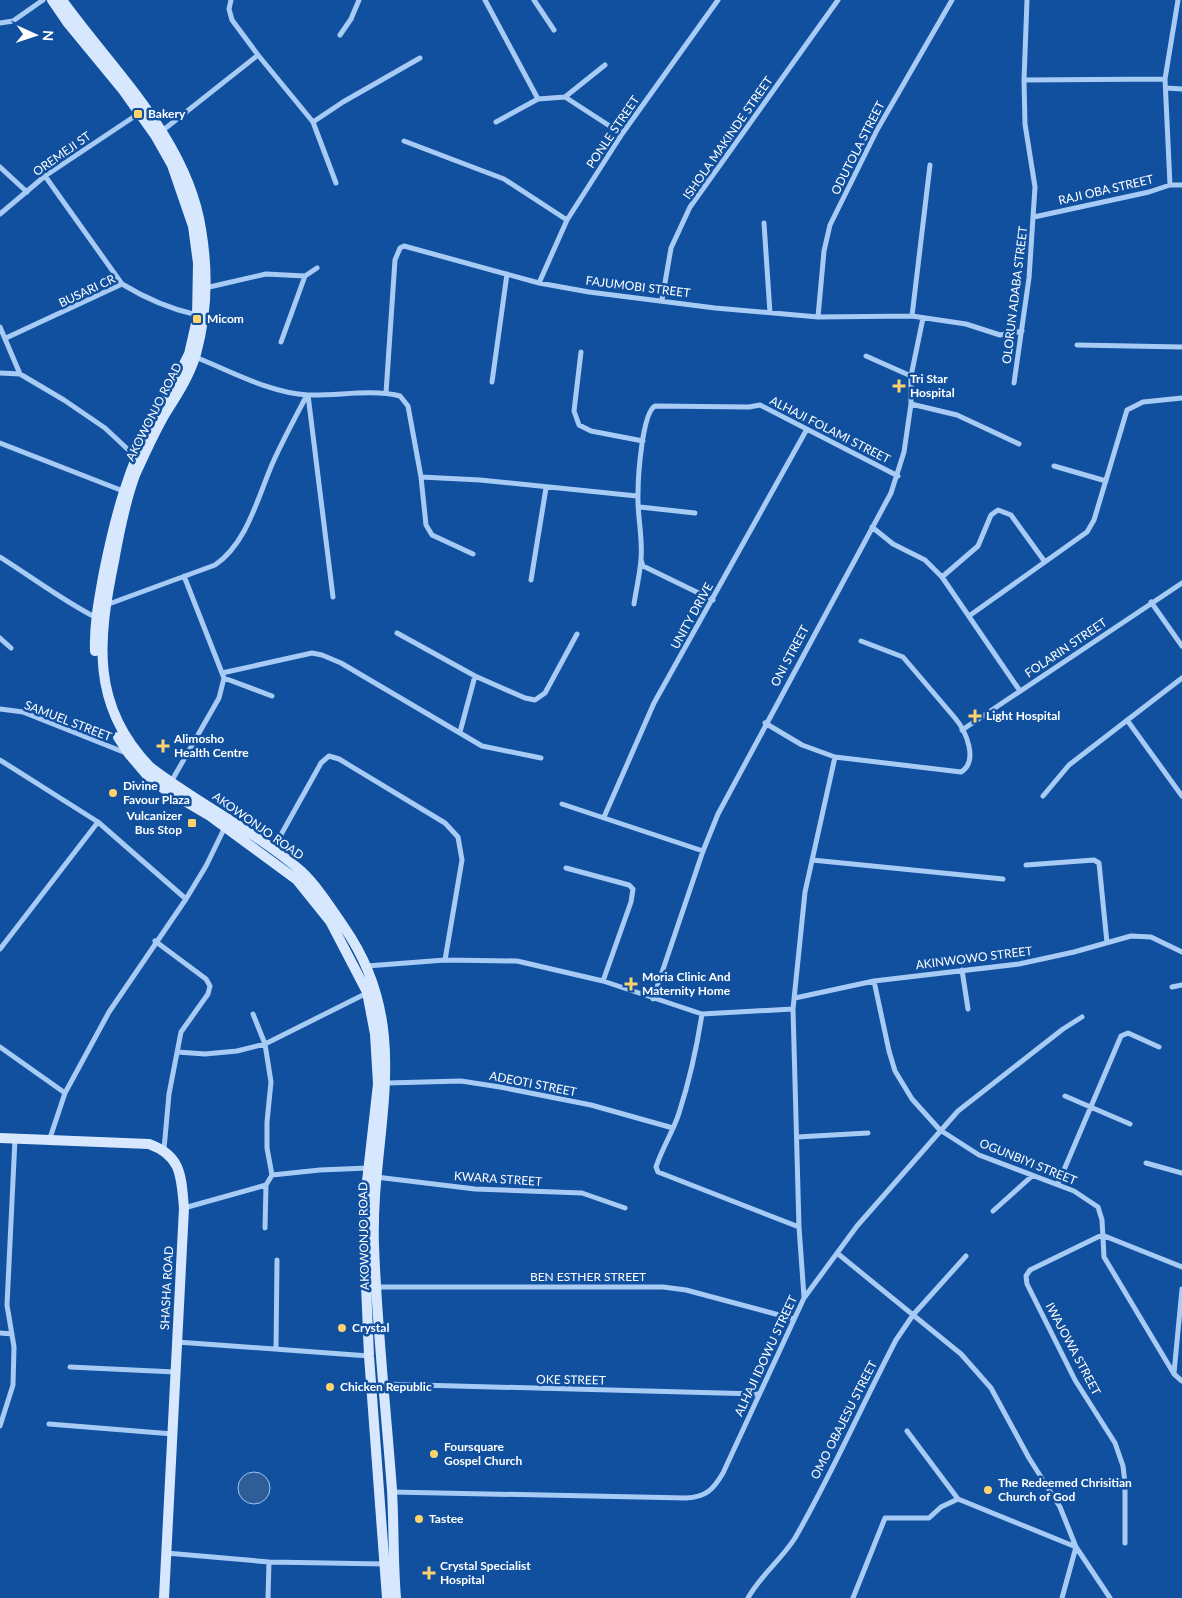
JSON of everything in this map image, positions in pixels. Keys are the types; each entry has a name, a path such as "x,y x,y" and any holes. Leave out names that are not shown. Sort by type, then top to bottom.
{"main road":[{"name":"AKOWONJO ROAD","path":"52,0 155,135 172,165 193,226 198,263 200,315"},
{"name":"AKOWONJO ROAD","path":"62,0 162,131 194,201 201,227 205,288 190,372 164,416 134,477 117,546 106,605 101,647 105,682 132,753 297,880 330,921 367,992 375,1034 378,1084 365,1261 369,1356 378,1398 392,1492 396,1598"},
{"name":"AKOWONJO ROAD","path":"192,355 136,458 123,491 95,617 94,637 99,681 115,732 146,774 164,789 272,849 302,873 345,928 367,966 377,992 383,1025 387,1083 372,1173 374,1246 383,1384 378,1398 387,1598"},
{"path":"0,1138 149,1144 164,1150"},
{"name":"SHASHA ROAD","path":"164,1150 170,1154 178,1170 182,1182 184,1208 164,1598"}],"street":[{"path":"0,23 12,21 43,0"},
{"path":"231,0 232,20 313,122 336,183"},
{"path":"340,35 352,19 359,0"},
{"path":"485,0 538,99"},
{"path":"534,0 554,30"},
{"name":"PONLE STREET","path":"540,283 567,220 622,134 718,0"},
{"name":"ISHOLA MAKINDE STREET","path":"662,300 671,248 690,207 838,0"},
{"name":"ODUTOLA STREET","path":"818,317 824,251 830,225 877,130 952,0"},
{"name":"OLORUN ADABA STREET","path":"1014,383 1029,278 1034,217 1035,187 1025,124 1024,80 1027,0"},
{"path":"1170,185 1165,79 1178,0"},
{"path":"162,131 258,55"},
{"path":"313,122 343,102 420,58"},
{"path":"496,122 538,99 565,97 605,65"},
{"path":"1024,80 1165,79"},
{"path":"1166,88 1182,89"},
{"path":"565,97 622,134"},
{"name":"OREMEJI ST","path":"0,214 45,176 138,114"},
{"path":"404,141 504,179 567,220"},
{"path":"912,316 930,165"},
{"path":"0,167 27,192"},
{"path":"45,176 122,284"},
{"name":"RAJI OBA STREET","path":"1034,217 1149,192 1170,185 1182,185"},
{"path":"764,222 770,313"},
{"name":"FAJUMOBI STREET","path":"386,392 395,260 400,248 404,246 540,283 662,300 818,317 912,316 966,324 1000,335 1022,331"},
{"path":"281,342 305,276 317,268"},
{"path":"205,288 266,274 305,276"},
{"path":"492,382 507,274"},
{"name":"BUSARI CR","path":"6,338 122,284 143,296 180,311 200,315"},
{"name":"ONI STREET","path":"653,999 703,851 718,814 765,723 885,505 898,476 904,452 911,404 910,376 923,318"},
{"path":"0,327 20,374"},
{"path":"1077,346 1182,348"},
{"path":"581,352 574,411 579,425 591,431 643,441"},
{"path":"192,355 284,392 308,395 386,392 400,396 408,406 421,477 426,524 432,535 473,554"},
{"path":"866,356 910,376"},
{"path":"0,373 20,374 64,400 105,428 136,458"},
{"path":"106,605 215,565 228,556 238,543 275,458 308,395"},
{"path":"308,395 333,597"},
{"path":"969,616 1087,532 1094,520 1127,410 1143,402 1182,398"},
{"path":"911,404 957,415 1019,444"},
{"name":"ALHAJI FOLAMI STREET","path":"634,604 641,559 640,507 637,496 643,441 648,416 655,406 749,407 760,405 898,476"},
{"name":"UNITY DRIVE","path":"604,817 654,703 807,429"},
{"path":"0,443 123,491"},
{"path":"1054,466 1106,481"},
{"path":"421,477 480,480 637,496"},
{"path":"531,580 546,488"},
{"path":"640,507 695,513"},
{"path":"942,577 978,546 991,515 998,510 1011,515 1045,562"},
{"path":"872,527 893,544 925,560 942,577 1020,691"},
{"path":"0,557 47,586 72,605 95,617"},
{"path":"641,559 643,566 713,600"},
{"path":"171,782 219,698 223,676 184,576"},
{"name":"FOLARIN STREET","path":"962,730 1182,583"},
{"path":"1151,602 1182,646"},
{"path":"398,633 475,676 525,698 535,700 545,692 577,634"},
{"path":"0,638 11,648"},
{"path":"765,723 802,745 835,757 961,772 969,765 971,756 960,723 903,657 862,641"},
{"path":"223,676 312,653 322,655 341,663 482,746 541,758"},
{"path":"223,676 272,696"},
{"path":"460,732 475,676"},
{"path":"1043,796 1069,765 1182,678"},
{"name":"SAMUEL STREET","path":"0,709 23,712 132,753"},
{"path":"1127,720 1182,796"},
{"path":"272,849 321,763 329,756 339,759 445,823 458,837 462,860 445,960"},
{"path":"804,1298 799,1226 793,1009 800,923 835,757"},
{"path":"1,762 98,822 186,899"},
{"path":"562,804 703,851"},
{"path":"0,949 98,822"},
{"path":"49,1140 65,1093 109,1012 186,899 206,866 226,824"},
{"path":"812,860 1003,879"},
{"path":"1026,865 1094,860 1099,863 1107,943"},
{"path":"566,868 629,885 633,889 631,902 603,981"},
{"name":"AKINWOWO STREET","path":"795,998 874,982 1019,964 1131,936 1158,939 1182,952"},
{"path":"156,942 206,979 210,986 208,994 181,1032 169,1094 164,1150"},
{"path":"367,966 445,960 517,961 603,981 702,1014 793,1009"},
{"path":"962,970 968,1009"},
{"name":"OGUNBIYI STREET","path":"874,982 884,1032 895,1071 912,1099 940,1130 992,1161 1058,1184 1074,1191 1098,1207 1102,1220 1102,1235"},
{"path":"1172,987 1182,985"},
{"path":"176,1052 205,1054 237,1051 266,1044 367,992"},
{"path":"254,1014 266,1044 272,1082 267,1122 267,1148 272,1175 266,1185 265,1228"},
{"path":"702,1014 698,1039 673,1128 656,1167 658,1172 799,1226"},
{"name":"ALHAJI IDOWU STREET","path":"392,1492 686,1498 703,1496 710,1492 723,1474 758,1394 804,1298 837,1253 881,1197 940,1130 965,1105 1063,1029 1082,1017"},
{"path":"1058,1184 1121,1036 1128,1033 1159,1047"},
{"path":"0,1047 65,1093"},
{"name":"ADEOTI STREET","path":"387,1083 461,1081 500,1087 590,1105 673,1128"},
{"path":"1065,1096 1130,1124"},
{"path":"798,1137 868,1133"},
{"path":"0,1426 13,1385 14,1347 7,1305 15,1139"},
{"path":"1146,1163 1182,1173"},
{"name":"KWARA STREET","path":"272,1175 320,1170 372,1173 475,1189 582,1194 625,1208"},
{"path":"993,1211 1032,1176"},
{"path":"184,1208 266,1185"},
{"path":"1182,1267 1102,1235 1104,1257 1174,1374 1182,1381"},
{"name":"IWAJOWA STREET","path":"1102,1235 1030,1270 1026,1276 1027,1284 1075,1380 1115,1443 1123,1466 1125,1483 1125,1543"},
{"path":"837,1253 961,1354 991,1388 1029,1458 1060,1507 1076,1546 1110,1598"},
{"name":"OMO OBAJESU STREET","path":"748,1598 758,1582 772,1569 794,1539 896,1340 913,1315 966,1256"},
{"path":"276,1349 277,1260"},
{"name":"BEN ESTHER STREET","path":"377,1288 663,1287 686,1290 794,1319"},
{"path":"1174,1374 1182,1289"},
{"path":"0,1333 12,1334"},
{"path":"177,1342 369,1356"},
{"path":"70,1367 176,1372"},
{"name":"OKE STREET","path":"383,1384 758,1394"},
{"path":"49,1424 173,1434"},
{"path":"908,1431 958,1499 1076,1546"},
{"path":"853,1598 885,1518 929,1518 941,1506 958,1499"},
{"path":"1062,1598 1076,1546"},
{"path":"165,1553 269,1562 385,1564"},
{"path":"268,1598 269,1562"}],"water":[{"path":"254,1472 266,1476 270,1488 266,1500 254,1504 242,1500 238,1488 242,1476"}],"place":[{"name":"Bakery","path":"138,114"},
{"name":"Micom","path":"197,319"},
{"name":"Tri Star Hospital","path":"899,386"},
{"name":"Light Hospital","path":"975,716"},
{"name":"Alimosho Health Centre","path":"163,746"},
{"name":"Divine Favour Plaza","path":"113,793"},
{"name":"Vulcanizer Bus Stop","path":"192,823"},
{"name":"Moria Clinic And Maternity Home","path":"631,984"},
{"name":"Crystal","path":"342,1328"},
{"name":"Chicken Republic","path":"330,1387"},
{"name":"Foursquare Gospel Church","path":"434,1454"},
{"name":"The Redeemed Chrisitian Church of God","path":"988,1490"},
{"name":"Tastee","path":"419,1519"},
{"name":"Crystal Specialist Hospital","path":"429,1573"}]}
